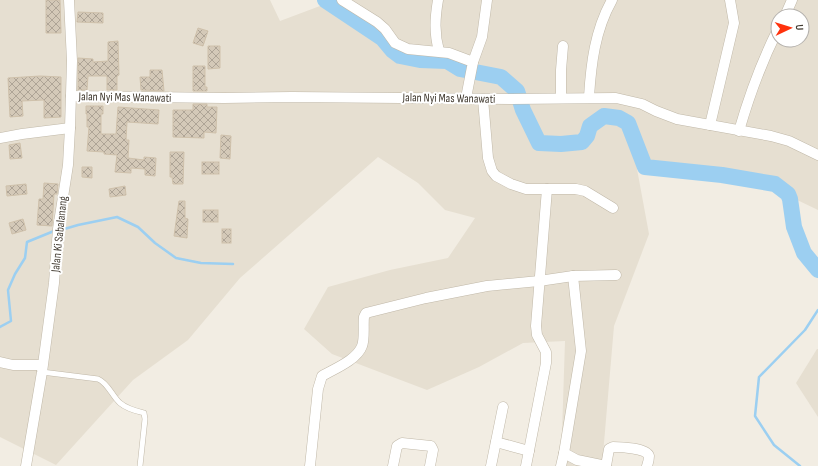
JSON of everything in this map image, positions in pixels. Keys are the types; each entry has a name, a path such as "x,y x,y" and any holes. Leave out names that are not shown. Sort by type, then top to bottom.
{"street":[{"name":"Jalan Ki Sabalanang","path":"26,466 54,283 58,231 68,165 72,61 69,0"},
{"path":"342,0 377,22 395,43 408,48 453,54 473,64"},
{"path":"438,0 435,38 439,52"},
{"path":"466,98 473,64 482,37 487,0"},
{"path":"589,97 590,75 600,27 612,0"},
{"path":"710,125 734,23 730,0"},
{"path":"561,97 561,70 564,46"},
{"path":"739,131 746,108 770,47"},
{"name":"Jalan Nyi Mas Wanawati","path":"71,96 483,99 533,99 561,97 616,98 626,99 642,104 677,119 771,136 818,155"},
{"path":"483,99 486,141 492,171 496,176 512,184 531,189 576,189 585,191 613,208"},
{"path":"0,138 70,128"},
{"path":"526,466 546,363 546,352 537,335 536,326 547,189"},
{"path":"310,466 318,389 322,376 346,363 362,346 364,317 366,313 487,286 573,276 616,275"},
{"path":"561,466 581,351 573,276"},
{"path":"0,362 42,368"},
{"path":"491,466 503,407"},
{"path":"496,442 529,451"},
{"path":"393,466 397,446 402,443 431,446 433,450 430,466"},
{"path":"564,453 577,460 606,466 609,449 613,447 640,450 647,453 649,457 647,466"}],"lane":[{"path":"42,368 103,381 120,403 127,408 144,412 145,419 140,466"}],"shaded area":[{"path":"0,0 270,0 280,21 336,0 818,0 818,210 768,186 637,169 649,234 614,326 602,466 563,466 562,433 565,341 523,343 479,367 427,390 332,354 304,329 328,287 390,270 448,258 475,218 445,210 418,183 378,157 240,278 188,340 133,380 56,465 0,437"},
{"path":"818,349 818,417 796,383"}],"building":[{"path":"46,0 60,0 61,33 46,33"},
{"path":"78,12 103,13 103,23 77,22"},
{"path":"198,28 208,31 203,46 193,43"},
{"path":"118,41 119,75 117,76 117,90 107,90 107,76 88,76 87,90 78,90 78,58 93,59 93,62 108,61 108,42"},
{"path":"208,46 220,46 220,68 208,69"},
{"path":"193,66 205,66 205,87 207,87 207,91 193,91"},
{"path":"150,70 162,70 164,91 141,90 140,77 150,77"},
{"path":"40,76 61,77 61,117 44,118 44,100 22,101 23,116 10,117 8,78"},
{"path":"193,104 207,104 207,107 217,107 216,133 204,132 204,138 173,137 173,110 193,110"},
{"path":"86,106 103,106 103,114 101,114 101,134 116,134 118,107 159,110 158,124 127,122 126,140 129,140 128,158 144,160 144,157 156,158 155,176 145,175 145,169 131,168 131,173 115,172 117,155 104,154 104,152 87,151 89,127 87,127"},
{"path":"221,135 231,136 230,159 220,158"},
{"path":"20,143 22,158 10,159 9,145"},
{"path":"170,152 184,152 183,184 173,184 172,177 170,177"},
{"path":"202,162 219,162 219,174 202,174"},
{"path":"82,167 92,167 92,178 82,177"},
{"path":"44,183 58,184 57,194 54,194 52,226 37,225 39,199 43,199"},
{"path":"26,184 27,194 7,196 6,186"},
{"path":"125,186 126,195 110,197 109,189"},
{"path":"179,201 185,201 185,218 188,219 187,238 174,236"},
{"path":"203,210 218,210 218,222 203,222"},
{"path":"23,219 26,230 12,234 9,223"},
{"path":"222,229 231,229 231,243 222,243"}],"waterway":[{"path":"325,0 382,38 392,50 400,56 420,60 447,61 460,69 501,77 517,91 523,110 539,143 561,144 582,142 587,136 590,126 604,116 619,118 628,123 645,167 722,175 775,184 788,194 794,227 804,253 818,270"},
{"path":"61,230 117,217 138,227 155,243 176,258 201,263 233,264"},
{"path":"0,327 11,321 8,290 15,274 25,258 27,242 54,231"},
{"path":"800,466 774,445 755,416 759,377 805,330 818,310"}]}
